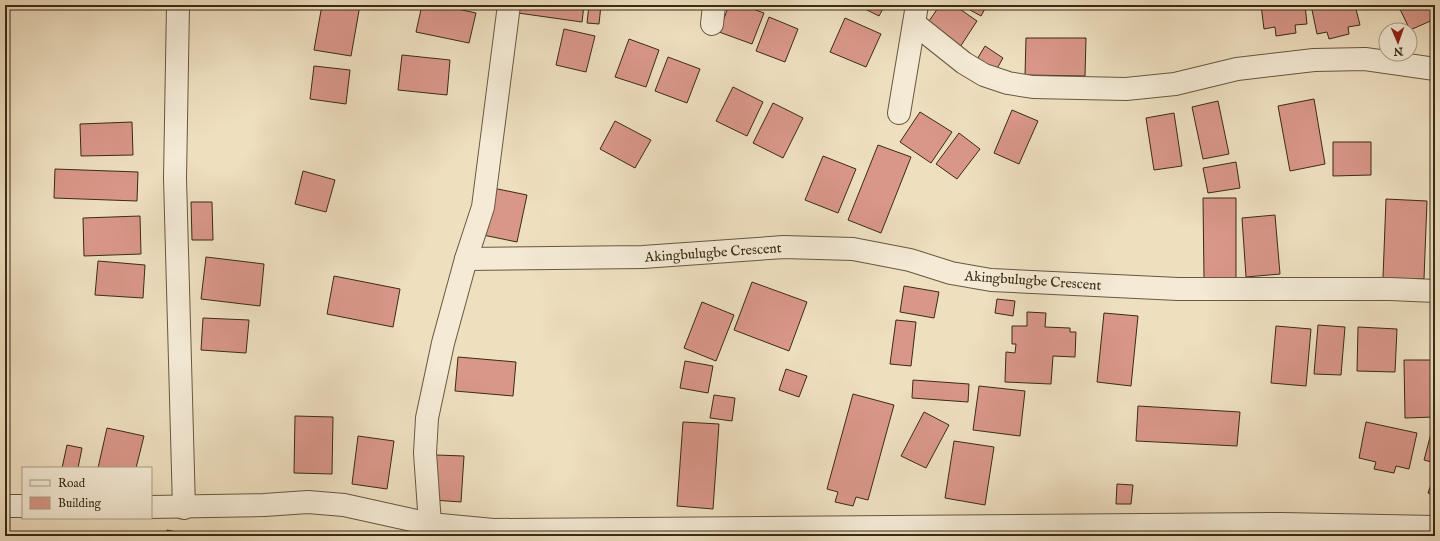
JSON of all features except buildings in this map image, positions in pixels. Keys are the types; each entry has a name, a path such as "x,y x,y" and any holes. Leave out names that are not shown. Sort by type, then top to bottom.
{"street":[{"path":"178,5 175,178 184,508"},
{"path":"430,524 425,453 427,418 443,342 466,259 483,207 509,5"},
{"path":"916,14 964,63 984,74 1008,83 1033,87 1126,89 1175,84 1237,69 1314,60 1365,59 1435,69"},
{"path":"899,113 916,14"},
{"name":"Akingbulugbe Crescent","path":"466,259 643,257 784,247 853,249 910,260 951,273 991,280 1178,289 1390,289 1435,291"},
{"path":"152,508 184,508 308,502 344,505 430,524 493,530 1274,524 1435,527"},
{"path":"5,506 22,506"}]}
